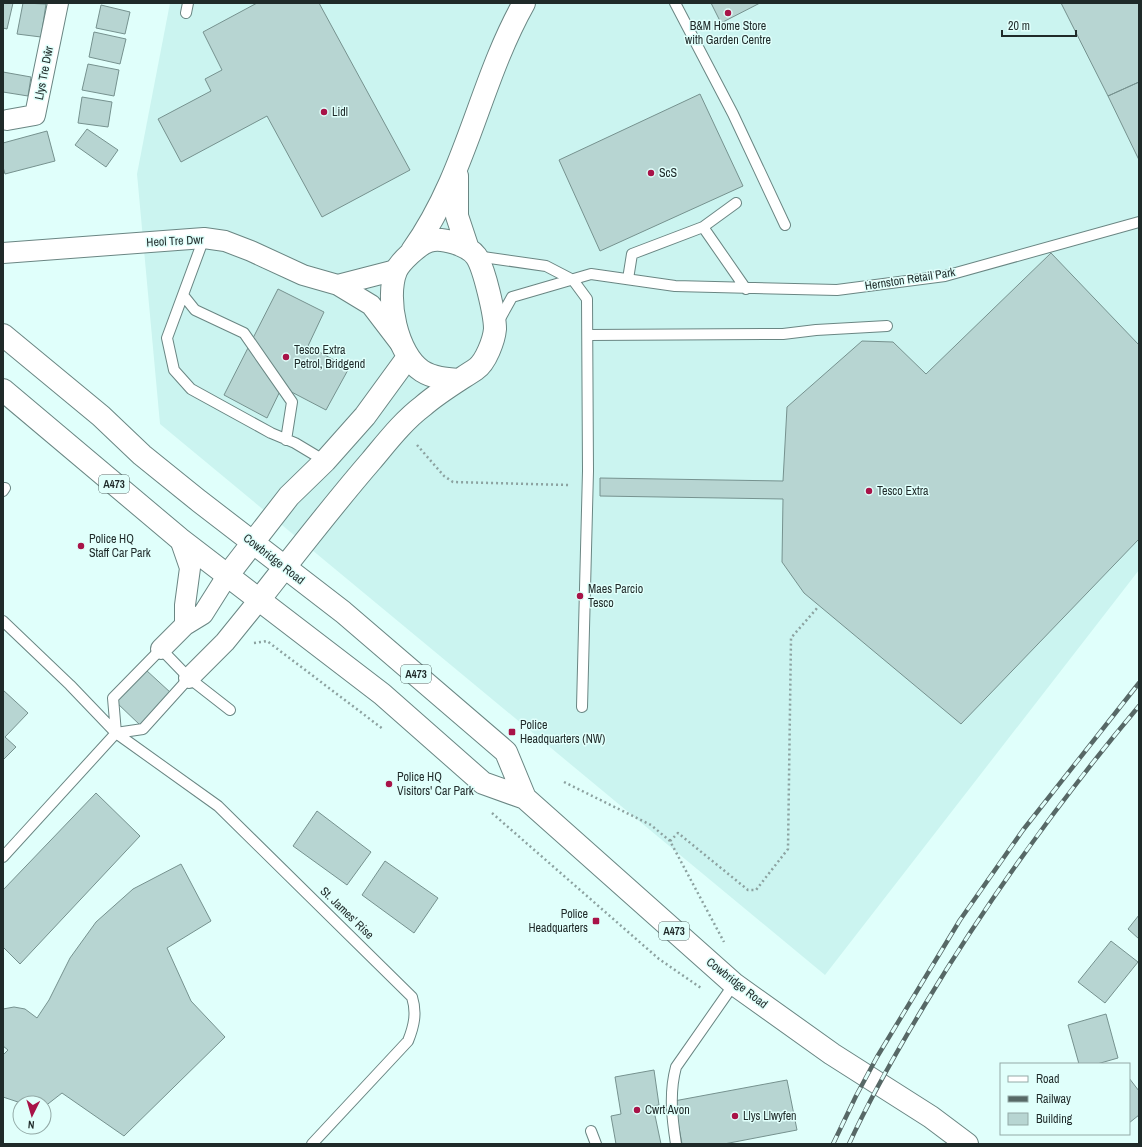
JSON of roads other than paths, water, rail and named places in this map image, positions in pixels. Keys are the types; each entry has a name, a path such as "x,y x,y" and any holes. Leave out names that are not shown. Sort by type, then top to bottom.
{"main road":[{"path":"508,31 511,3"},
{"path":"459,380 436,377 422,371 404,350 390,296 396,270 412,252 429,227 457,170 508,31 524,3"},
{"name":"Hernston Retail Park","path":"259,600 324,516 401,427 422,406 480,367 490,348 495,329 484,272 472,252 457,216 457,170"},
{"path":"412,252 429,241 446,241 472,252"},
{"name":"Cowbridge Road","path":"3,335 101,416 142,454 343,612 506,752 524,798"},
{"path":"227,576 289,496 325,461 366,416 404,350"},
{"name":"Cowbridge Road","path":"3,390 180,539 382,694 483,783 524,798 734,984 832,1054 931,1117 967,1144"}],"street":[{"name":"Llys Tre Dŵr","path":"7,120 35,115 58,3"},
{"name":"Heol Tre Dwr","path":"3,253 204,238 225,241 303,274 338,285 371,305 404,350"},
{"path":"338,285 396,270"},
{"path":"180,539 190,568 185,606 185,625"},
{"path":"161,649 185,625 203,614 227,576"},
{"path":"189,678 225,642 259,600"}],"lane":[{"path":"675,3 732,114 785,225"},
{"path":"628,279 632,254 703,227 736,203"},
{"name":"Hernston Retail Park","path":"495,329 512,297 591,274 675,286 837,290 945,276 1139,222"},
{"path":"703,227 746,288"},
{"path":"204,238 167,338 174,370 191,389 325,461"},
{"path":"472,252 546,266 573,280 587,299 587,486 582,706"},
{"path":"183,295 195,310 244,333 292,402 286,440"},
{"path":"588,335 783,334 816,330 887,326"},
{"name":"St. James' Rise","path":"3,621 70,685 116,733 218,806 412,997 415,1007 415,1024 408,1041 312,1144"},
{"path":"116,733 114,698 161,649 189,678 230,710"},
{"path":"3,857 116,733 143,729 189,678"},
{"path":"676,1144 672,1113 672,1083 676,1067 734,984"},
{"path":"591,1131 596,1144"}],"railway":[{"path":"833,1144 877,1057 960,920 1023,830 1139,683"},
{"path":"849,1144 875,1091 894,1057 973,928 1053,815 1109,742 1139,706"}],"place":[{"name":"B&M Home Store with Garden Centre","path":"728,13"},
{"name":"Lidl","path":"324,112"},
{"name":"ScS","path":"651,173"},
{"name":"Tesco Extra Petrol, Bridgend","path":"286,357"},
{"name":"Tesco Extra","path":"869,491"},
{"name":"Police HQ Staff Car Park","path":"81,546"},
{"name":"Maes Parcio Tesco","path":"580,596"},
{"name":"Police Headquarters (NW)","path":"512,732"},
{"name":"Police HQ Visitors' Car Park","path":"389,784"},
{"name":"Police Headquarters","path":"596,921"},
{"name":"Cwrt Avon","path":"637,1110"},
{"name":"Llys Llwyfen","path":"735,1116"}]}
